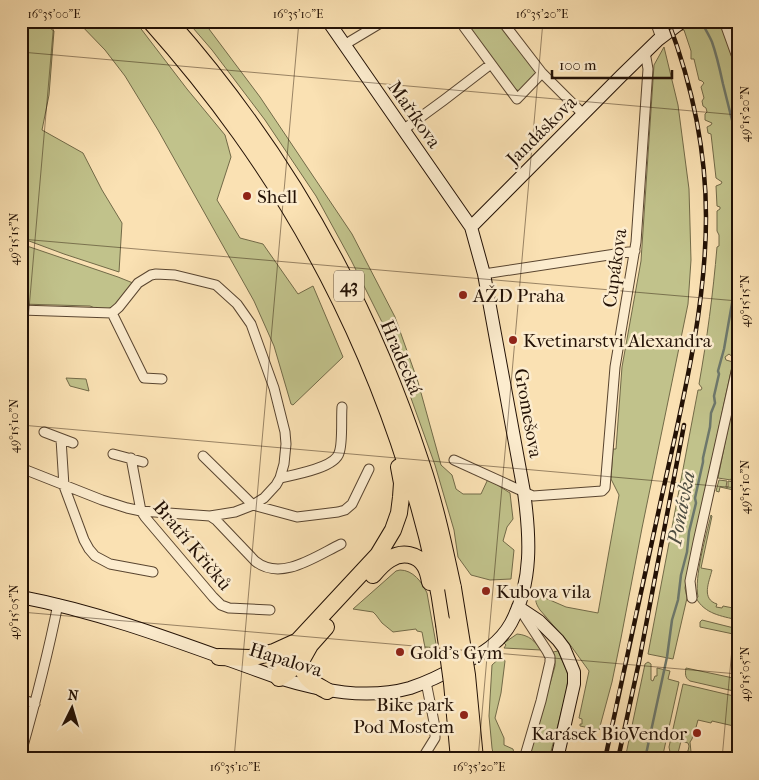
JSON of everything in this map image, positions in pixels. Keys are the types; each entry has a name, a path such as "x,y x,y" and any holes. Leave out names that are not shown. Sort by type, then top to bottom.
{"highway":[{"name":"Hradecká","path":"150,21 193,72 245,140 312,247 335,289 362,346 391,420 414,490 467,675 475,759"},
{"name":"Hradecká","path":"169,21 238,105 299,195 338,264 363,315 404,412 432,498 459,759"},
{"path":"279,678 282,663 298,641 378,555 393,530 399,513 402,483 394,448 391,420"},
{"path":"279,678 301,661 310,645 390,558 404,554 419,559 442,590"},
{"path":"219,657 250,658 274,652 298,641"},
{"path":"301,661 302,670 308,680 327,691"}],"street":[{"name":"Maříkova","path":"328,21 471,227"},
{"path":"344,45 384,21"},
{"path":"474,21 464,28 517,99 542,73"},
{"path":"502,21 542,73 583,114"},
{"path":"655,21 661,38"},
{"name":"Jandáskova","path":"471,227 645,52 683,21"},
{"path":"724,21 738,60"},
{"name":"Cupákova","path":"524,492 533,496 602,490 605,488 615,367 635,250 648,69 645,52"},
{"path":"403,130 491,64"},
{"name":"Gromešova","path":"471,227 484,274 529,523 529,553 525,584 518,607"},
{"path":"484,274 635,250"},
{"name":"Bratří Křičků","path":"21,468 122,507 141,511 210,516 235,512 253,505 264,498 276,485 284,467 286,444 274,388 251,324 237,304 216,285 163,274 151,275 138,284 112,313"},
{"path":"21,310 112,313 144,378 162,379"},
{"path":"692,598 690,581 696,550 738,363"},
{"path":"280,478 318,468 337,458 340,450 342,407"},
{"path":"44,432 73,443"},
{"path":"61,439 64,486 89,549 95,556 110,564 152,572"},
{"path":"113,454 142,462"},
{"path":"203,456 253,505 297,517 345,510 352,504 369,469"},
{"name":"Bratří Křičků","path":"131,458 141,511 144,517 201,584 221,605 229,608 270,610"},
{"path":"454,460 524,492"},
{"name":"Bratří Křičků","path":"210,516 261,566 276,570 299,566 341,544"},
{"name":"Hapalova","path":"21,597 58,604 115,620 279,678 327,691 362,694 410,688 467,662 492,646 501,637 508,629 518,607"},
{"path":"21,753 58,604"},
{"path":"518,607 550,657 541,701 524,759"},
{"path":"518,607 540,621 558,640 564,648 574,672 574,684 557,759"},
{"path":"422,759 434,738 435,727 426,682"},
{"path":"21,699 34,704"}],"green space":[{"path":"21,21 40,21 54,31 49,95 42,130 83,153 122,223 119,272 21,238"},
{"path":"77,21 135,21 225,135 231,157 217,200 240,238 263,244 298,294 313,286 343,357 293,405 291,404 274,346 254,301 158,130 125,76 105,50"},
{"path":"187,21 203,21 260,97 352,234 395,317 418,382 441,465 452,475 456,489 463,494 481,494 488,479 510,493 513,519 507,527 503,541 514,550 511,579 490,580 471,575 458,557 454,530 435,465 388,334 351,260 316,196 265,120 212,50"},
{"path":"481,21 500,21 538,74 520,91 513,86 471,30 472,27"},
{"path":"691,21 719,21 738,72 738,338 734,358 729,354 725,357 726,360 733,362 687,575 685,588 687,598 673,659 648,654 698,390 702,388 699,384 710,316 717,247 719,246 717,211 720,207 717,206 716,186 722,182 716,178 711,134 708,133 707,127 712,123 705,120 707,112 703,106 702,101 704,98 701,87 704,83 699,80 694,59 691,59 691,51 684,30 681,28"},
{"path":"664,47 678,105 689,189 691,260 688,304 612,682 599,730 580,726 582,719 579,718 589,671 571,646 540,610 536,602 536,594 566,607 598,613 619,495 611,479 613,449 616,449 622,367 641,261 654,65"},
{"path":"21,244 133,283 115,305 105,309 90,306 21,304"},
{"path":"66,378 86,379 89,391 70,386"},
{"path":"738,378 738,451 731,480 718,478"},
{"path":"719,480 727,481 726,487 728,487 728,481 738,483 738,491 720,487 719,492 716,491"},
{"path":"711,515 701,568 712,570 707,590 709,598 717,604 716,607 722,608 723,606 738,609 738,620 720,616 709,611 696,598 698,597 699,568"},
{"path":"400,570 413,574 427,593 438,655 427,658 422,632 416,629 393,632 373,612 353,609 396,571"},
{"path":"702,620 738,629 738,635 700,627"},
{"path":"517,634 531,639 541,650 504,648 506,645 504,643"},
{"path":"558,651 567,671 566,694 549,759 530,759 555,666 553,652"},
{"path":"502,656 505,661 501,693 495,718 504,738 504,745 513,749 514,753 493,753 492,748 489,716 492,665"},
{"path":"648,662 651,664 651,680 653,681 655,676 657,676 657,668 670,671 668,679 679,682 662,759 625,759 645,664"},
{"path":"686,668 738,679 738,692 690,681 686,676"},
{"path":"683,684 738,697 738,727 698,720 690,742 691,752 682,753 688,751 689,746 688,743 681,741 678,753 674,754 670,752 669,747"}],"waterway":[{"name":"Ponávka","path":"701,21 711,39 715,52 738,144"},
{"name":"Ponávka","path":"645,759 667,657 672,620 678,600 711,413 715,403 714,396 718,371 724,349 738,262"}],"railway":[{"path":"605,759 684,395 702,288 706,217 700,142 691,93 668,21"},
{"path":"618,759 639,662 684,425"}],"place":[{"name":"Shell","path":"247,196"},
{"name":"AŽD Praha","path":"463,295"},
{"name":"Kvetinarstvi Alexandra","path":"513,340"},
{"name":"Kubova vila","path":"486,591"},
{"name":"Gold's Gym","path":"400,652"},
{"name":"Bike park Pod Mostem","path":"464,715"},
{"name":"Karásek BioVendor","path":"697,733"}]}
